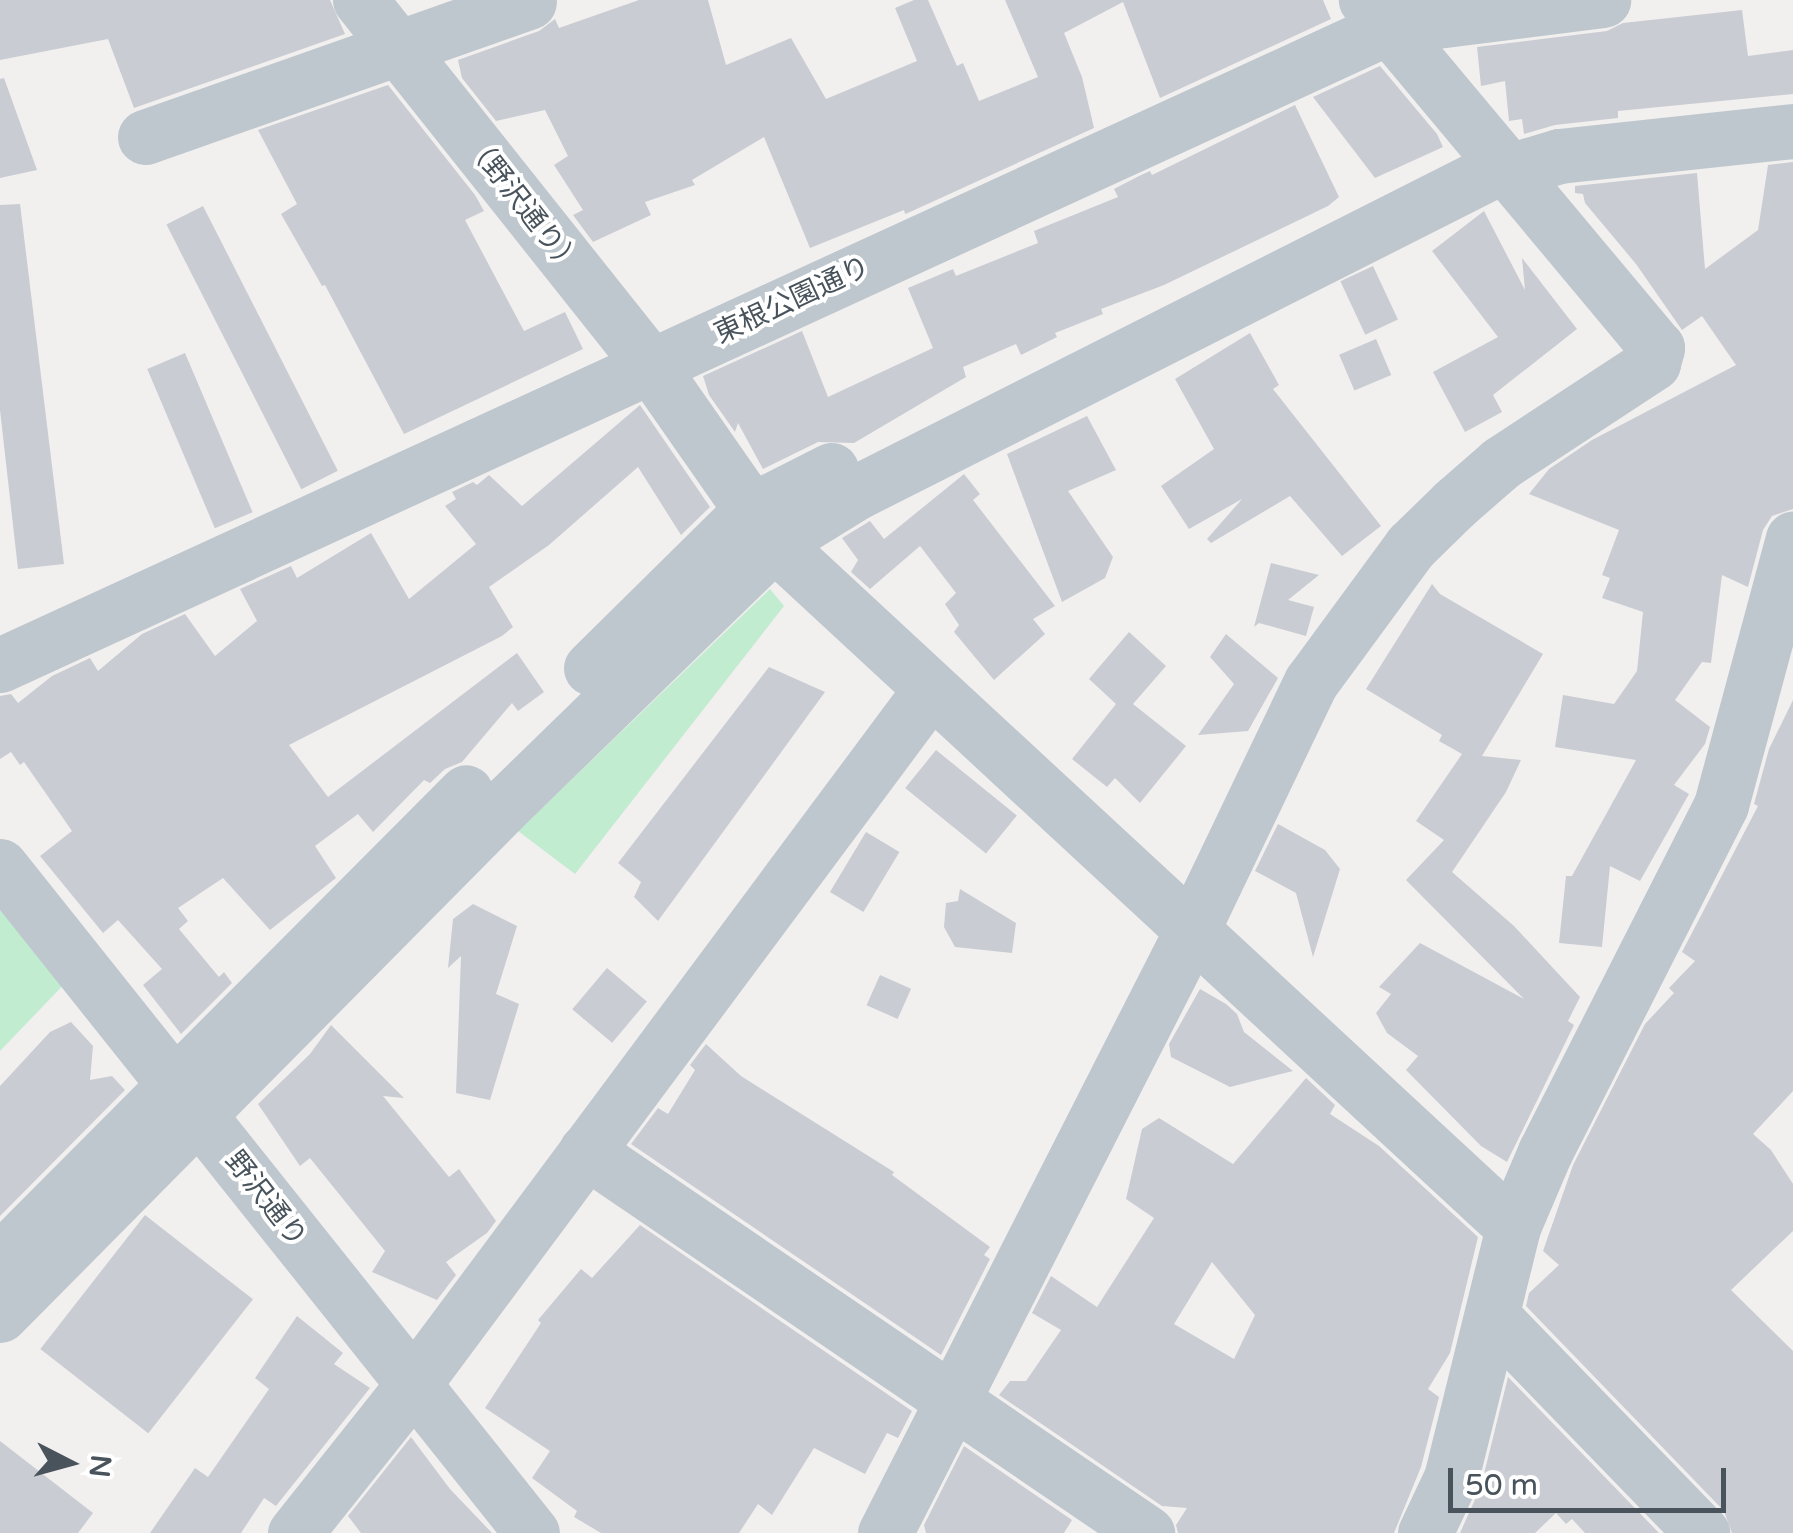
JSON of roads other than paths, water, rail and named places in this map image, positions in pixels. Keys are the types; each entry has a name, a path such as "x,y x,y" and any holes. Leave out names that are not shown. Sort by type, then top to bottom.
{"street":[{"path":"360,0 396,45"},
{"name":"東根公園通り","path":"0,665 650,365 1377,14 1603,0"},
{"path":"145,138 396,45 529,2"},
{"path":"884,1533 1192,930 1311,682 1411,546 1502,464 1653,363 1656,348 1377,14"},
{"name":"（野沢通り）","path":"396,45 650,365 762,527 930,690 1514,1226"},
{"path":"0,1315 380,876 762,527 857,492 1500,161 1793,130"},
{"path":"1425,1533 1443,1501 1494,1318 1514,1226 1546,1152 1721,805 1793,540"},
{"path":"296,1533 412,1386 930,690"},
{"name":"野沢通り","path":"0,866 532,1533"},
{"path":"0,1260 188,1102"},
{"path":"586,1152 1146,1533"},
{"path":"1494,1318 1702,1533"}]}
